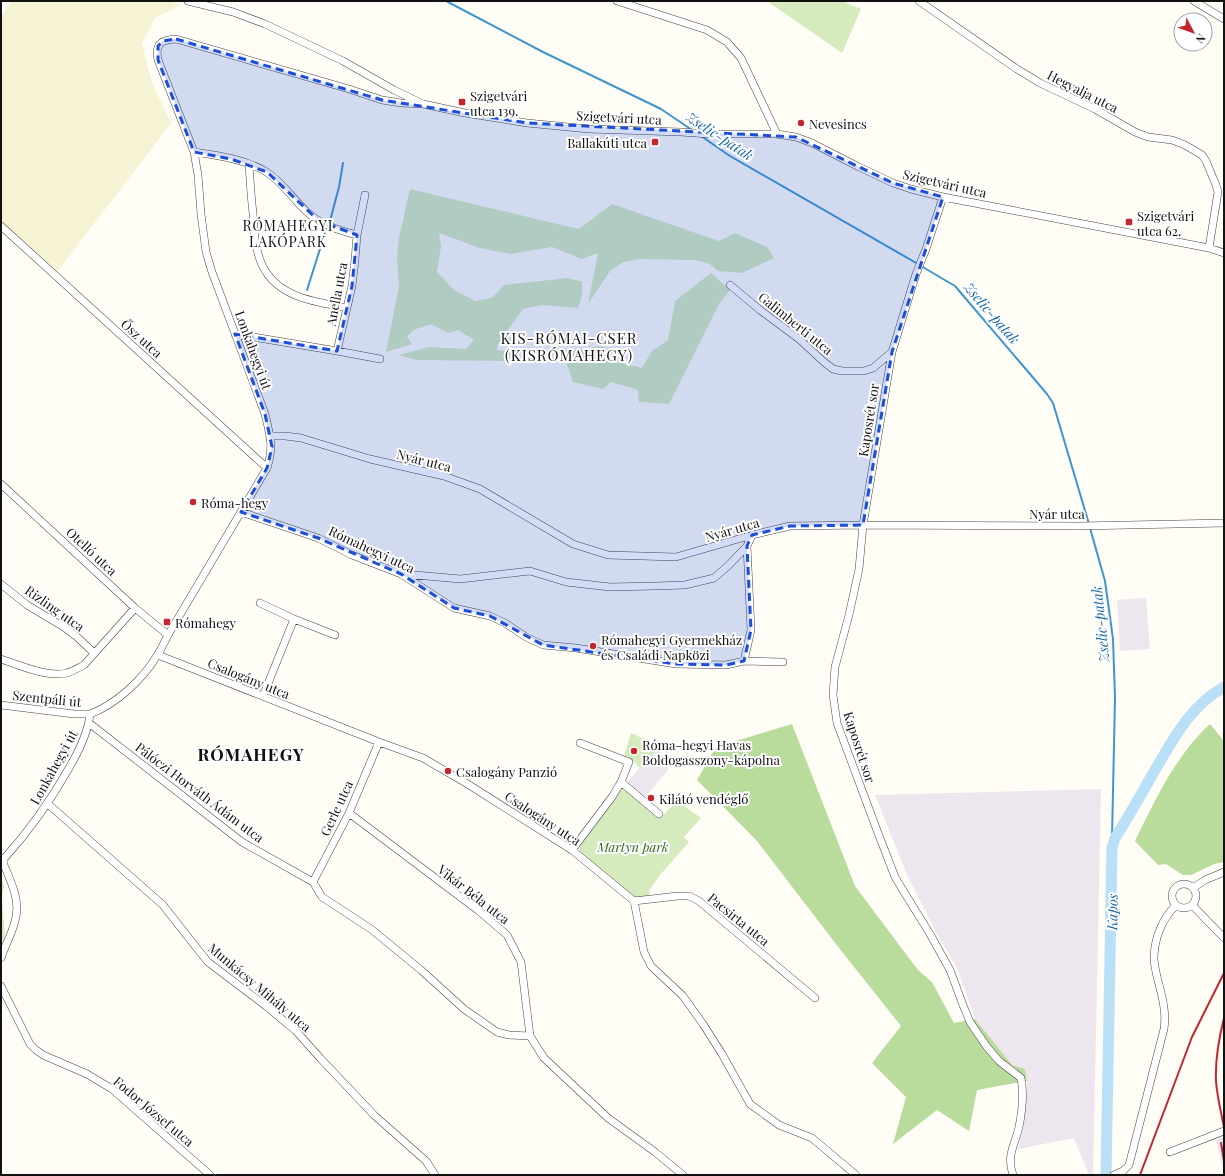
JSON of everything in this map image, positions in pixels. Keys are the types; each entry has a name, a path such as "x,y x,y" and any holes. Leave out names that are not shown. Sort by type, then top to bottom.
{"street":[{"name":"Szigetvári utca","path":"188,1 233,12 265,24 343,61 422,104 527,123 589,129 709,134 777,134 796,137 812,143 893,183 911,189 943,197 1209,248 1224,253"},
{"path":"617,1 707,30 727,42 741,58 777,134"},
{"name":"Hegyalja utca","path":"918,1 1017,69 1040,82 1095,109 1135,132 1148,137 1172,140 1185,145 1202,155 1206,161 1218,192 1209,248"},
{"path":"1194,1 1224,19"},
{"name":"Lonkahegyi út","path":"1,958 16,920 18,910 17,898 3,860 35,823 48,804 75,758 89,723 90,714 113,702 131,688 158,655 168,634 267,468 271,453 271,436 265,414 212,272 206,252 198,175 194,152 158,60 158,46 163,41 176,39 382,100 422,104"},
{"path":"194,152 231,159 249,164 267,172 277,180 306,211 319,221 332,228 356,235"},
{"path":"249,164 254,242 259,260 265,271 284,289 300,297 348,308"},
{"name":"Anella utca","path":"337,350 352,286 356,260 356,235 365,195"},
{"name":"Kaposrét sor","path":"943,197 926,249 917,270 892,352 863,525 859,569 849,615 835,667 833,695 838,723 895,877 950,970 962,1005 970,1022 987,1047 999,1061 1021,1078 1023,1085 1021,1116 1019,1128 1010,1154 1011,1170 1013,1175"},
{"path":"1216,203 1224,204"},
{"name":"Ősz utca","path":"1,226 267,468"},
{"name":"Galimberti utca","path":"730,285 799,339 833,369 842,371 856,371 873,368 892,352"},
{"path":"235,334 337,350 380,359"},
{"name":"Nyár utca","path":"271,436 301,438 370,459 444,476 480,489 573,544 608,555 676,557 752,535 790,526 1080,526 1224,523"},
{"name":"Otelló utca","path":"1,484 136,608 168,634"},
{"name":"Rómahegyi utca","path":"241,512 318,538 352,555 401,574 454,608 490,616 543,645 576,648 676,664 726,665 744,661 783,662"},
{"path":"401,574 460,579 530,571 566,582 610,587 685,585 714,578 747,546 752,535"},
{"path":"744,661 751,630 747,546"},
{"name":"Rizling utca","path":"1,584 27,605 64,627 94,653"},
{"path":"260,603 294,619 335,635"},
{"path":"1,659 40,671 56,674 76,670 84,665 136,608"},
{"path":"263,696 294,619"},
{"name":"Csalogány utca","path":"158,655 423,758 572,850 634,901"},
{"name":"Szentpáli út","path":"1,705 74,714 90,714"},
{"name":"Pálóczi Horváth Ádám utca","path":"89,723 242,842 313,882 322,897 371,929 421,970 464,1009 497,1032 509,1035 530,1036"},
{"name":"Gerle utca","path":"313,882 349,813 379,742"},
{"path":"572,850 603,810 621,782 629,762 580,743"},
{"path":"621,782 659,814"},
{"name":"Munkácsy Mihály utca","path":"48,804 163,905 208,962 296,1031 374,1115 426,1161 435,1175"},
{"name":"Vikár Béla utca","path":"349,813 479,911 507,935 521,962 530,1036 544,1058 608,1118 655,1152 682,1175"},
{"path":"1194,888 1204,880 1224,872"},
{"path":"1182,884 1187,884 1194,888 1197,894 1192,905 1185,908 1176,905 1172,899 1172,894 1175,887 1182,884"},
{"name":"Pacsirta utca","path":"634,901 689,896 700,902 815,998"},
{"path":"634,901 644,952 651,966 683,996 722,1054 750,1104 779,1125 812,1138 856,1175"},
{"path":"1116,1174 1127,1168 1129,1165 1164,1029 1164,1007 1154,959 1155,946 1159,931 1164,921 1176,905"},
{"path":"1192,905 1224,938"},
{"name":"Fodor József utca","path":"1,986 30,1044 36,1050 43,1055 87,1074 112,1089 210,1175"},
{"path":"1170,1152 1224,1131"}],"highlighted area":[{"path":"176,39 382,100 527,123 796,137 893,183 943,197 892,352 863,525 790,526 752,535 747,546 751,630 744,661 726,665 676,664 543,645 490,616 454,608 401,574 318,538 241,512 267,468 272,447 265,414 235,334 337,351 352,286 357,235 319,221 267,172 231,159 194,152 158,60 158,46 163,41"}],"shaded area":[{"path":"12,1 168,1 181,5 155,18 142,44 152,83 171,123 57,272 1,222 1,17"},
{"path":"1146,598 1150,649 1120,651 1117,600"},
{"path":"656,749 666,758 668,770 645,797 627,782"},
{"path":"1101,789 1093,1175 1089,1175 1074,1138 1018,1149 1023,1130 1027,1081 1025,1069 1012,1065 975,1019 957,968 937,934 907,875 875,795"},
{"path":"1224,1137 1224,1175 1216,1139"}],"green space":[{"path":"767,1 842,1 861,9 842,53"},
{"path":"410,189 579,229 612,204 719,241 735,233 767,247 774,258 742,273 718,271 710,264 696,260 639,259 623,262 610,271 588,304 598,253 582,259 552,247 510,254 480,248 439,233 441,246 437,272 454,290 475,301 492,298 504,285 568,278 582,282 582,296 578,308 542,305 523,309 507,331 511,341 498,344 497,350 511,352 509,361 416,360 399,355 429,347 466,349 474,340 458,330 448,333 431,324 413,330 407,337 412,344 386,352 399,286 397,258 399,238"},
{"path":"711,273 730,290 719,304 669,404 639,402 638,390 611,382 603,389 573,382 567,364 575,350 603,346 621,363 642,368 652,351 668,340 675,301"},
{"path":"792,724 855,886 918,970 932,982 954,1023 975,1019 1012,1065 1025,1069 1027,1081 977,1090 969,1131 937,1110 893,1144 906,1097 872,1063 901,1026 757,841 697,780 716,747"},
{"path":"1210,724 1224,741 1224,862 1214,864 1191,875 1183,875 1166,864 1158,865 1135,841 1167,779 1187,750"},
{"path":"631,733 653,743 658,748 640,768 632,760 624,756"},
{"name":"Martyn park","path":"622,786 660,819 679,798 687,808 701,818 684,837 689,842 660,875 650,889 649,898 634,898 580,852 579,845"},
{"path":"1,874 4,886 2,898 5,936 1,945"}],"waterway":[{"name":"Zselic-patak","path":"446,1 543,52 661,109 692,130"},
{"name":"Zselic-patak","path":"701,136 730,156 918,264"},
{"path":"330,221 339,187 343,163"},
{"path":"307,290 326,230"},
{"name":"Zselic-patak","path":"921,266 955,286 1053,403 1089,524"},
{"name":"Zselic-patak","path":"1090,528 1105,581 1113,639 1115,698 1113,844"},
{"name":"Kapos","path":"1106,1175 1112,848 1115,838 1176,734 1202,703 1212,694 1224,687"}],"railway":[{"path":"1140,1175 1192,1037 1224,973"},
{"path":"1224,1018 1220,1033 1216,1065 1217,1092 1224,1127"},
{"path":"1221,1143 1224,1161"}],"place":[{"name":"Szigetvári utca 139.","path":"462,102"},
{"name":"Nevesincs","path":"801,123"},
{"name":"Ballakúti utca","path":"655,142"},
{"name":"Szigetvári utca 62.","path":"1129,222"},
{"name":"Róma-hegy","path":"193,502"},
{"name":"Rómahegy","path":"167,622"},
{"name":"Rómahegyi Gyermekház és Családi Napközi","path":"593,646"},
{"name":"Róma-hegyi Havas Boldogasszony-kápolna","path":"634,751"},
{"name":"Csalogány Panzió","path":"448,771"},
{"name":"Kilátó vendéglő","path":"651,798"}],"district":[{"name":"RÓMAHEGYI LAKÓPARK","path":"288,234"},
{"name":"KIS-RÓMAI-CSER (KISRÓMAHEGY)","path":"569,346"},
{"name":"RÓMAHEGY","path":"251,754"}]}
